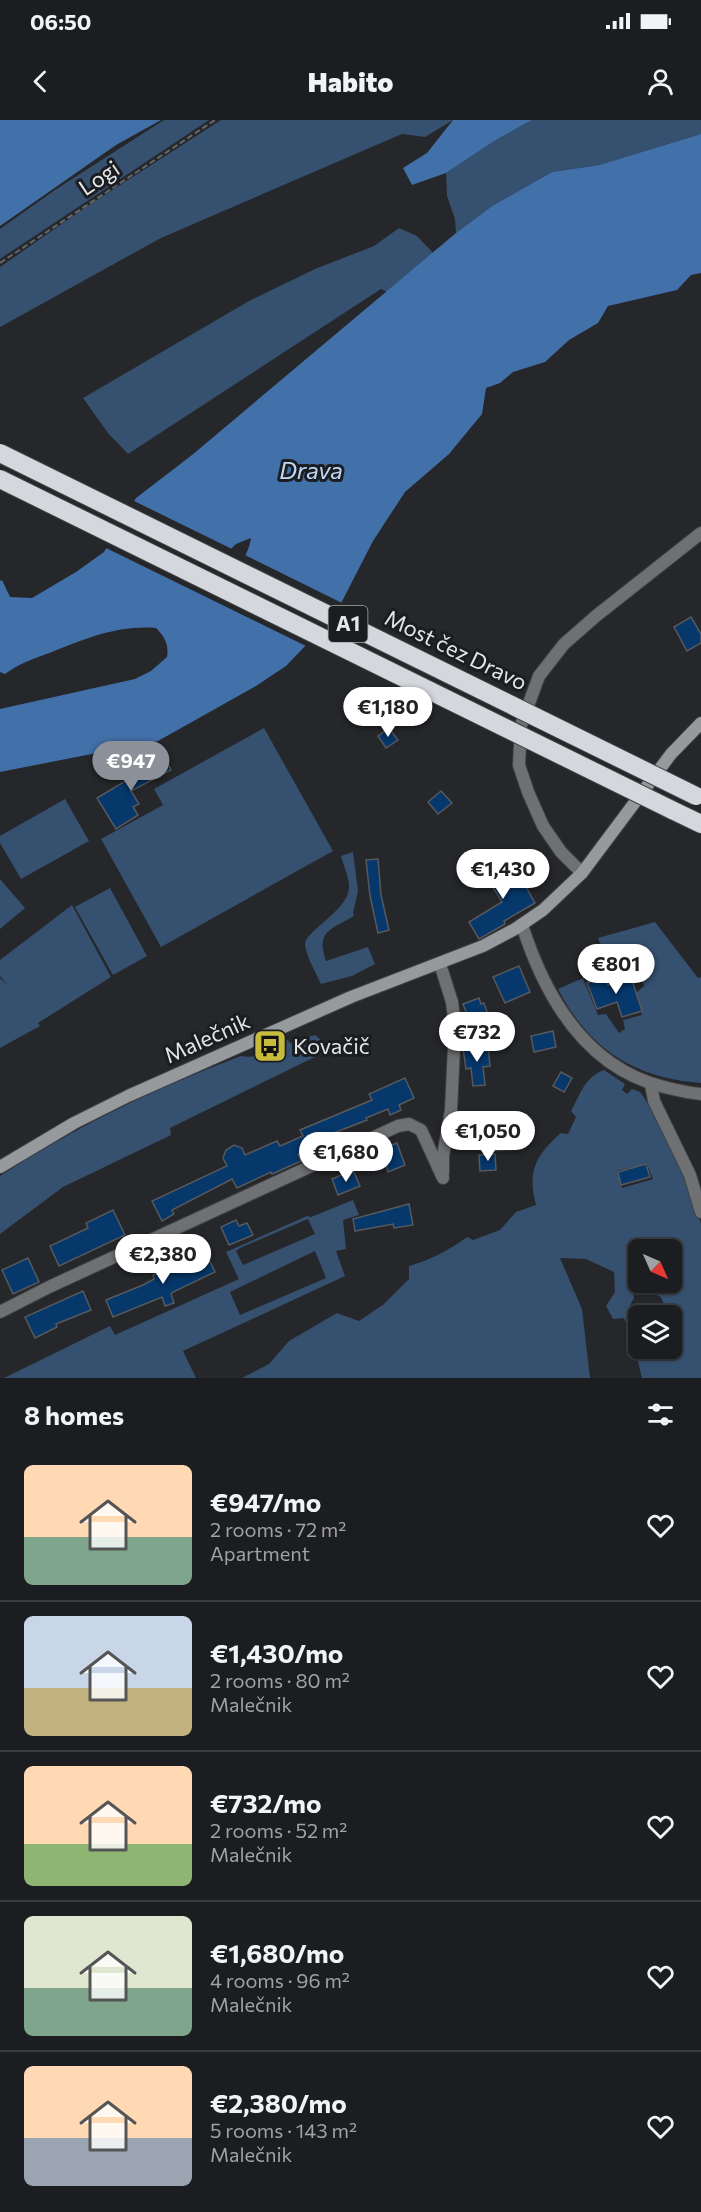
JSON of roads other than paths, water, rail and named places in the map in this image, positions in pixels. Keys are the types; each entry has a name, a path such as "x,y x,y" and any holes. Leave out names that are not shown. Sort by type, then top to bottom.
{"highway":[{"name":"Most čez Dravo","path":"0,453 699,797"},
{"name":"A1","path":"0,479 701,824"}],"street":[{"path":"582,873 561,852 543,826 528,792 519,765 521,726 539,676 564,644 701,533"},
{"name":"Malečnik","path":"0,1167 74,1123 128,1096 351,997 483,946 522,925 551,903 582,873 671,754 701,723"},
{"path":"522,925 541,975 554,1001 575,1032 588,1045 619,1068 651,1084 701,1094"},
{"path":"0,1312 398,1126 409,1124 421,1130 443,1178 443,1156 451,1110 455,1026 452,1002 440,964"},
{"path":"651,1084 654,1101 690,1175 701,1212"}],"water":[{"path":"0,120 161,120 116,145 0,226"},
{"path":"453,120 532,120 496,140 446,173 412,185 403,168 427,153"},
{"name":"Drava","path":"701,134 701,273 691,275 677,290 608,306 598,323 569,340 545,362 513,372 500,383 486,388 482,414 449,454 405,492 373,541 335,615 286,666 256,686 158,741 0,772 0,709 135,679 151,671 167,657 167,649 166,641 156,628 129,629 90,637 28,661 5,674 0,672 0,581 2,580 10,597 32,598 76,572 104,552 136,498 192,455 456,233 492,206 552,172 599,165","holes":["251,538 239,566 218,588 202,577 236,544"]}],"place":[{"name":"Kovačič","path":"270,1046"}]}
